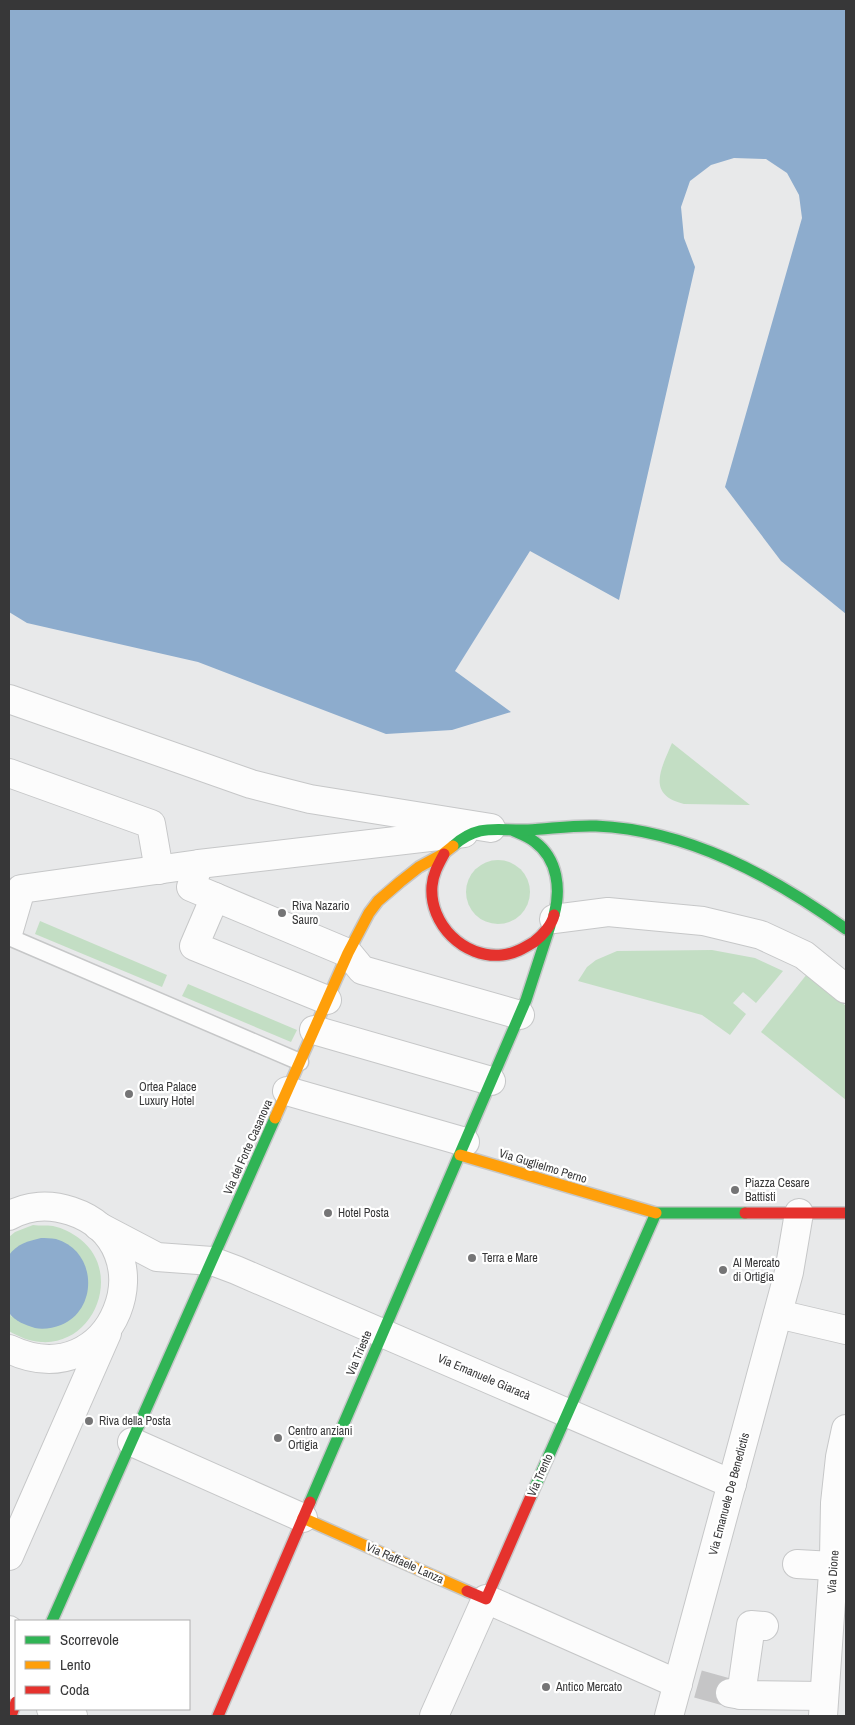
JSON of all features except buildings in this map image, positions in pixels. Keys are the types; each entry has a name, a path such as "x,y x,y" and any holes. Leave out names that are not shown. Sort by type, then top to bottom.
{"street":[{"path":"9,700 251,784 310,800 493,830 536,842 552,860 559,884 558,908 552,922 534,943 512,954 488,956"},
{"path":"9,773 151,824 159,870"},
{"path":"9,930 21,889 200,864 493,830 598,826 635,830 680,841 740,865 782,886 846,929"},
{"path":"493,830 457,841 444,854 434,874 431,896 437,918 449,936 467,949 488,956 503,968"},
{"name":"Via del Forte Casanova","path":"49,1620 132,1442 224,1265 227,1225 348,953 370,911 411,874 444,854"},
{"path":"200,864 191,887 348,953 362,970 523,1007 520,985"},
{"path":"215,897 194,946 327,1000"},
{"path":"552,922 608,912 703,921 761,935 804,955 846,989"},
{"name":"Via Trieste","path":"218,1716 523,1007 552,922"},
{"path":"314,1030 491,1081"},
{"path":"290,1085 462,1149"},
{"name":"Via Guglielmo Perno","path":"462,1149 618,1204 656,1213 846,1213"},
{"name":"Via Emanuele Giaracà","path":"9,1216 37,1206 59,1207 80,1214 98,1226 157,1257 224,1265 732,1484"},
{"name":"Via Trento","path":"434,1716 656,1213"},
{"name":"Via Emanuele De Benedictis","path":"669,1716 790,1272 800,1213"},
{"path":"9,1556 22,1499 119,1310 123,1293 123,1274 119,1256 111,1240 98,1226"},
{"path":"778,1314 846,1330"},
{"path":"9,1349 22,1355 41,1359 61,1358 80,1352 97,1341 110,1326"},
{"name":"Via Dione","path":"830,1696 833,1566 841,1530 835,1503 840,1456 846,1429"},
{"name":"Via Raffaele Lanza","path":"132,1442 678,1684"},
{"path":"797,1564 833,1566"},
{"path":"764,1626 751,1625 733,1700 830,1696"},
{"path":"9,1630 15,1678"},
{"path":"54,1710 73,1716"}],"lane":[{"path":"9,937 300,1062"}],"green space":[{"path":"672,743 750,805 684,804 672,800 661,788 660,780 661,771"},
{"path":"498,860 516,866 524,874 530,892 524,910 516,918 498,924 480,918 472,910 466,892 472,874 480,866"},
{"path":"40,921 167,975 162,987 35,934"},
{"path":"712,950 755,958 783,971 756,1003 743,992 733,1003 746,1014 730,1035 702,1015 578,981 587,967 596,960 617,951"},
{"path":"807,974 846,1006 846,1100 761,1032"},
{"path":"188,984 297,1030 291,1042 182,996"},
{"path":"33,1225 57,1227 80,1239 93,1253 100,1270 101,1287 97,1304 88,1320 76,1332 60,1340 41,1342 24,1338 9,1331 9,1313 12,1317 9,1237 15,1232"}],"water":[{"path":"9,9 846,9 846,614 781,561 725,487 802,218 799,195 787,173 766,159 734,158 711,165 690,181 681,207 684,238 695,267 619,600 530,551 455,671 511,712 452,730 386,734 198,662 27,623 9,612"},
{"path":"41,1238 56,1239 70,1245 86,1267 88,1280 87,1294 82,1306 73,1317 61,1325 41,1329 20,1322 9,1313 9,1255 19,1246"}],"tunnel":[{"path":"698,1684 730,1693"}],"traffic: fast":[{"path":"453,846 471,834 488,830 596,826 630,829 696,846 728,859 789,891 846,929"},
{"path":"514,831 535,842 549,857 556,876 557,885 554,915"},
{"path":"310,1502 526,1000 550,926"},
{"path":"52,1620 275,1118"},
{"path":"531,1496 656,1213 745,1213"}],"traffic: slow":[{"path":"275,1118 348,953 369,913 378,901 400,882 419,867 443,854 453,846"},
{"path":"460,1155 656,1213"},
{"path":"303,1518 467,1591"}],"traffic: jam":[{"path":"444,854 433,877 433,900 436,913 443,926 462,945 488,955 511,953 537,940 549,926 554,915"},
{"path":"745,1213 846,1213"},
{"path":"467,1591 486,1599 531,1496"},
{"path":"218,1716 310,1502"},
{"path":"11,1716 15,1705"}],"place":[{"name":"Riva Nazario Sauro","path":"282,913"},
{"name":"Ortea Palace Luxury Hotel","path":"129,1094"},
{"name":"Piazza Cesare Battisti","path":"735,1190"},
{"name":"Hotel Posta","path":"328,1213"},
{"name":"Terra e Mare","path":"472,1258"},
{"name":"Al Mercato di Ortigia","path":"723,1270"},
{"name":"Riva della Posta","path":"89,1421"},
{"name":"Centro anziani Ortigia","path":"278,1438"},
{"name":"Antico Mercato","path":"546,1687"}]}
